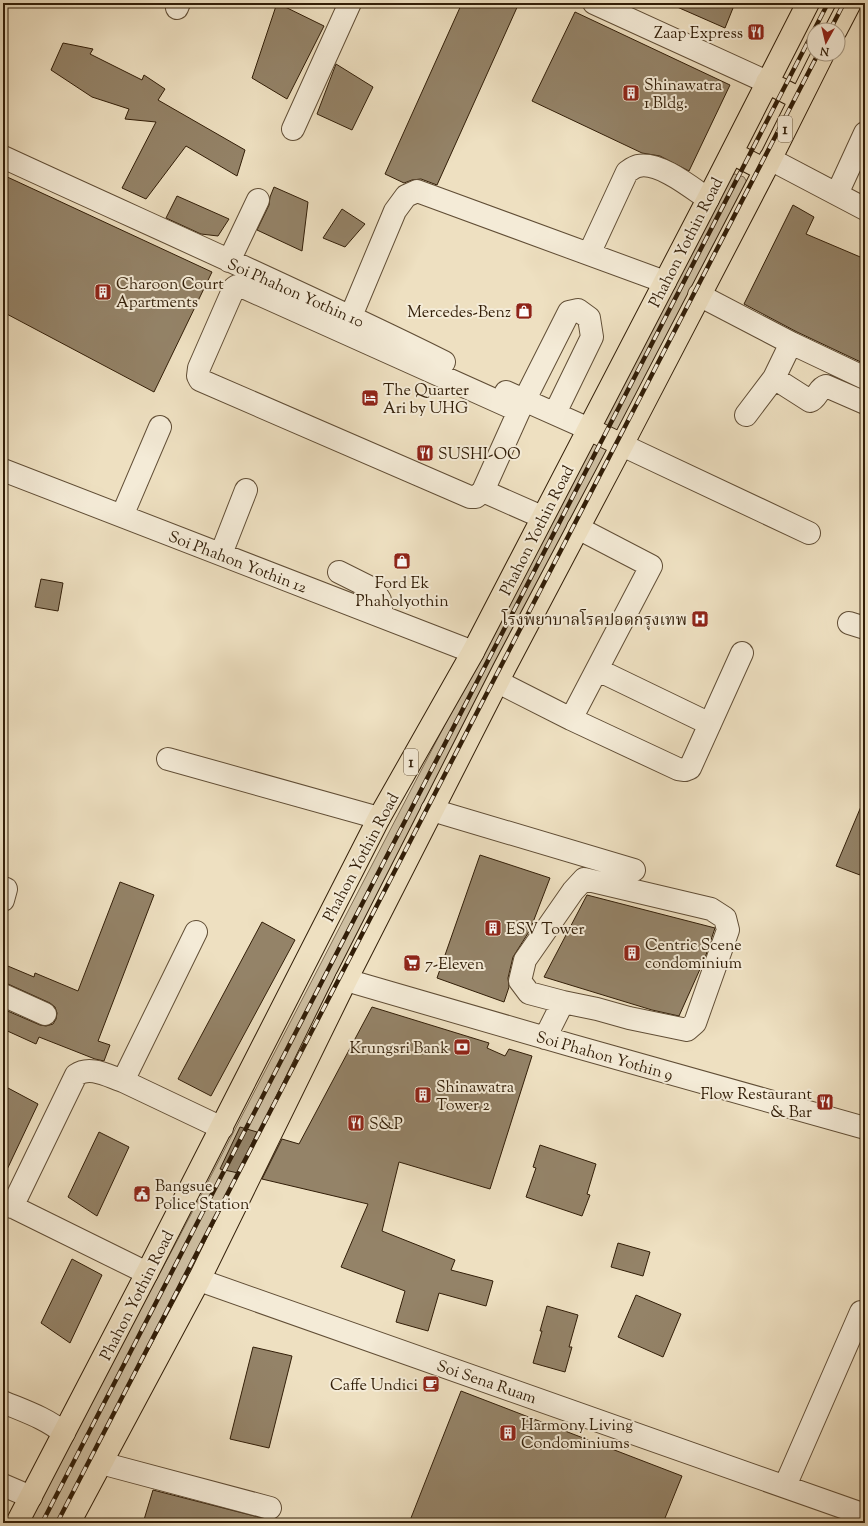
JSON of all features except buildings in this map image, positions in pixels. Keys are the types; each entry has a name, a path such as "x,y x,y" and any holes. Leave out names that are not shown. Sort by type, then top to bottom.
{"main road":[{"name":"Phahon Yothin Road","path":"17,1523 222,1128 379,818 473,652 732,153 808,3"},
{"path":"840,22 850,3"},
{"name":"1","path":"69,1523 199,1280 346,980 432,810 768,164 819,62"},
{"path":"767,82 800,99"},
{"path":"732,153 768,164"},
{"path":"589,428 622,445"}],"street":[{"path":"293,129 350,3"},
{"path":"594,3 767,82"},
{"path":"837,194 865,133"},
{"name":"Soi Phahon Yothin 10","path":"10,164 351,316 522,405 555,414 589,428"},
{"path":"768,164 837,194 865,209"},
{"path":"589,254 627,172 631,169 638,166 656,168 679,179 708,198"},
{"path":"351,316 395,211 406,196 417,191 665,282"},
{"path":"229,261 258,200"},
{"path":"522,405 243,287 237,286 232,290 199,368 198,376 200,380 470,497 476,497 483,491 522,405 569,312 578,310 589,318 592,337 555,414"},
{"path":"699,295 865,378"},
{"path":"746,415 774,378 791,342"},
{"path":"774,378 810,401 813,400 823,387 826,386 865,403"},
{"path":"122,516 160,427"},
{"path":"622,445 809,533"},
{"name":"Soi Phahon Yothin 12","path":"3,470 473,652"},
{"path":"221,554 246,490"},
{"path":"483,491 542,517"},
{"path":"571,719 598,670 651,566 578,528"},
{"path":"339,572 373,589 380,600 382,616"},
{"path":"498,682 571,719 678,769 685,770 690,768 742,653"},
{"path":"598,670 710,724"},
{"path":"168,759 379,818"},
{"path":"432,810 634,870"},
{"path":"584,879 711,909 726,918 728,930 695,1023 687,1030 562,1002 529,993 520,981 525,960 573,891 584,879"},
{"path":"3,888 6,889 3,900"},
{"path":"123,1081 196,932"},
{"name":"Soi Phahon Yothin 9","path":"346,980 545,1038 865,1128"},
{"path":"3,995 45,1014"},
{"path":"545,1038 562,1002"},
{"path":"147,1273 8,1205 76,1074 81,1071 88,1070 123,1081 222,1128"},
{"name":"Soi Sena Ruam","path":"199,1280 865,1515"},
{"path":"785,1486 861,1312"},
{"path":"3,1402 54,1425 64,1434"},
{"path":"101,1463 270,1508"},
{"path":"3,1485 31,1497"}],"shaded area":[{"path":"735,174 744,177 748,184 474,714 62,1523 29,1523 70,1441 199,1199 597,432 728,176"}],"railway":[{"path":"42,1523 828,3"},
{"path":"834,22 844,3"},
{"path":"57,1523 814,62"}],"place":[{"name":"Zaap Express","path":"756,32"},
{"name":"Shinawatra 1 Bldg.","path":"631,93"},
{"name":"Charoon Court Apartments","path":"103,292"},
{"name":"Mercedes-Benz","path":"524,311"},
{"name":"The Quarter Ari by UHG","path":"370,398"},
{"name":"SUSHI-OO","path":"425,453"},
{"name":"Ford Ek Phaholyothin","path":"402,561"},
{"name":"โรงพยาบาลโรคปอดกรุงเทพ","path":"700,619"},
{"name":"ESV Tower","path":"493,928"},
{"name":"Centric Scene condominium","path":"632,953"},
{"name":"7-Eleven","path":"412,963"},
{"name":"Krungsri Bank","path":"462,1047"},
{"name":"Shinawatra Tower 2","path":"423,1095"},
{"name":"Flow Restaurant & Bar","path":"825,1102"},
{"name":"S&P","path":"356,1123"},
{"name":"Bangsue Police Station","path":"142,1194"},
{"name":"Caffe Undici","path":"431,1384"},
{"name":"Harmony Living Condominiums","path":"508,1433"}]}
